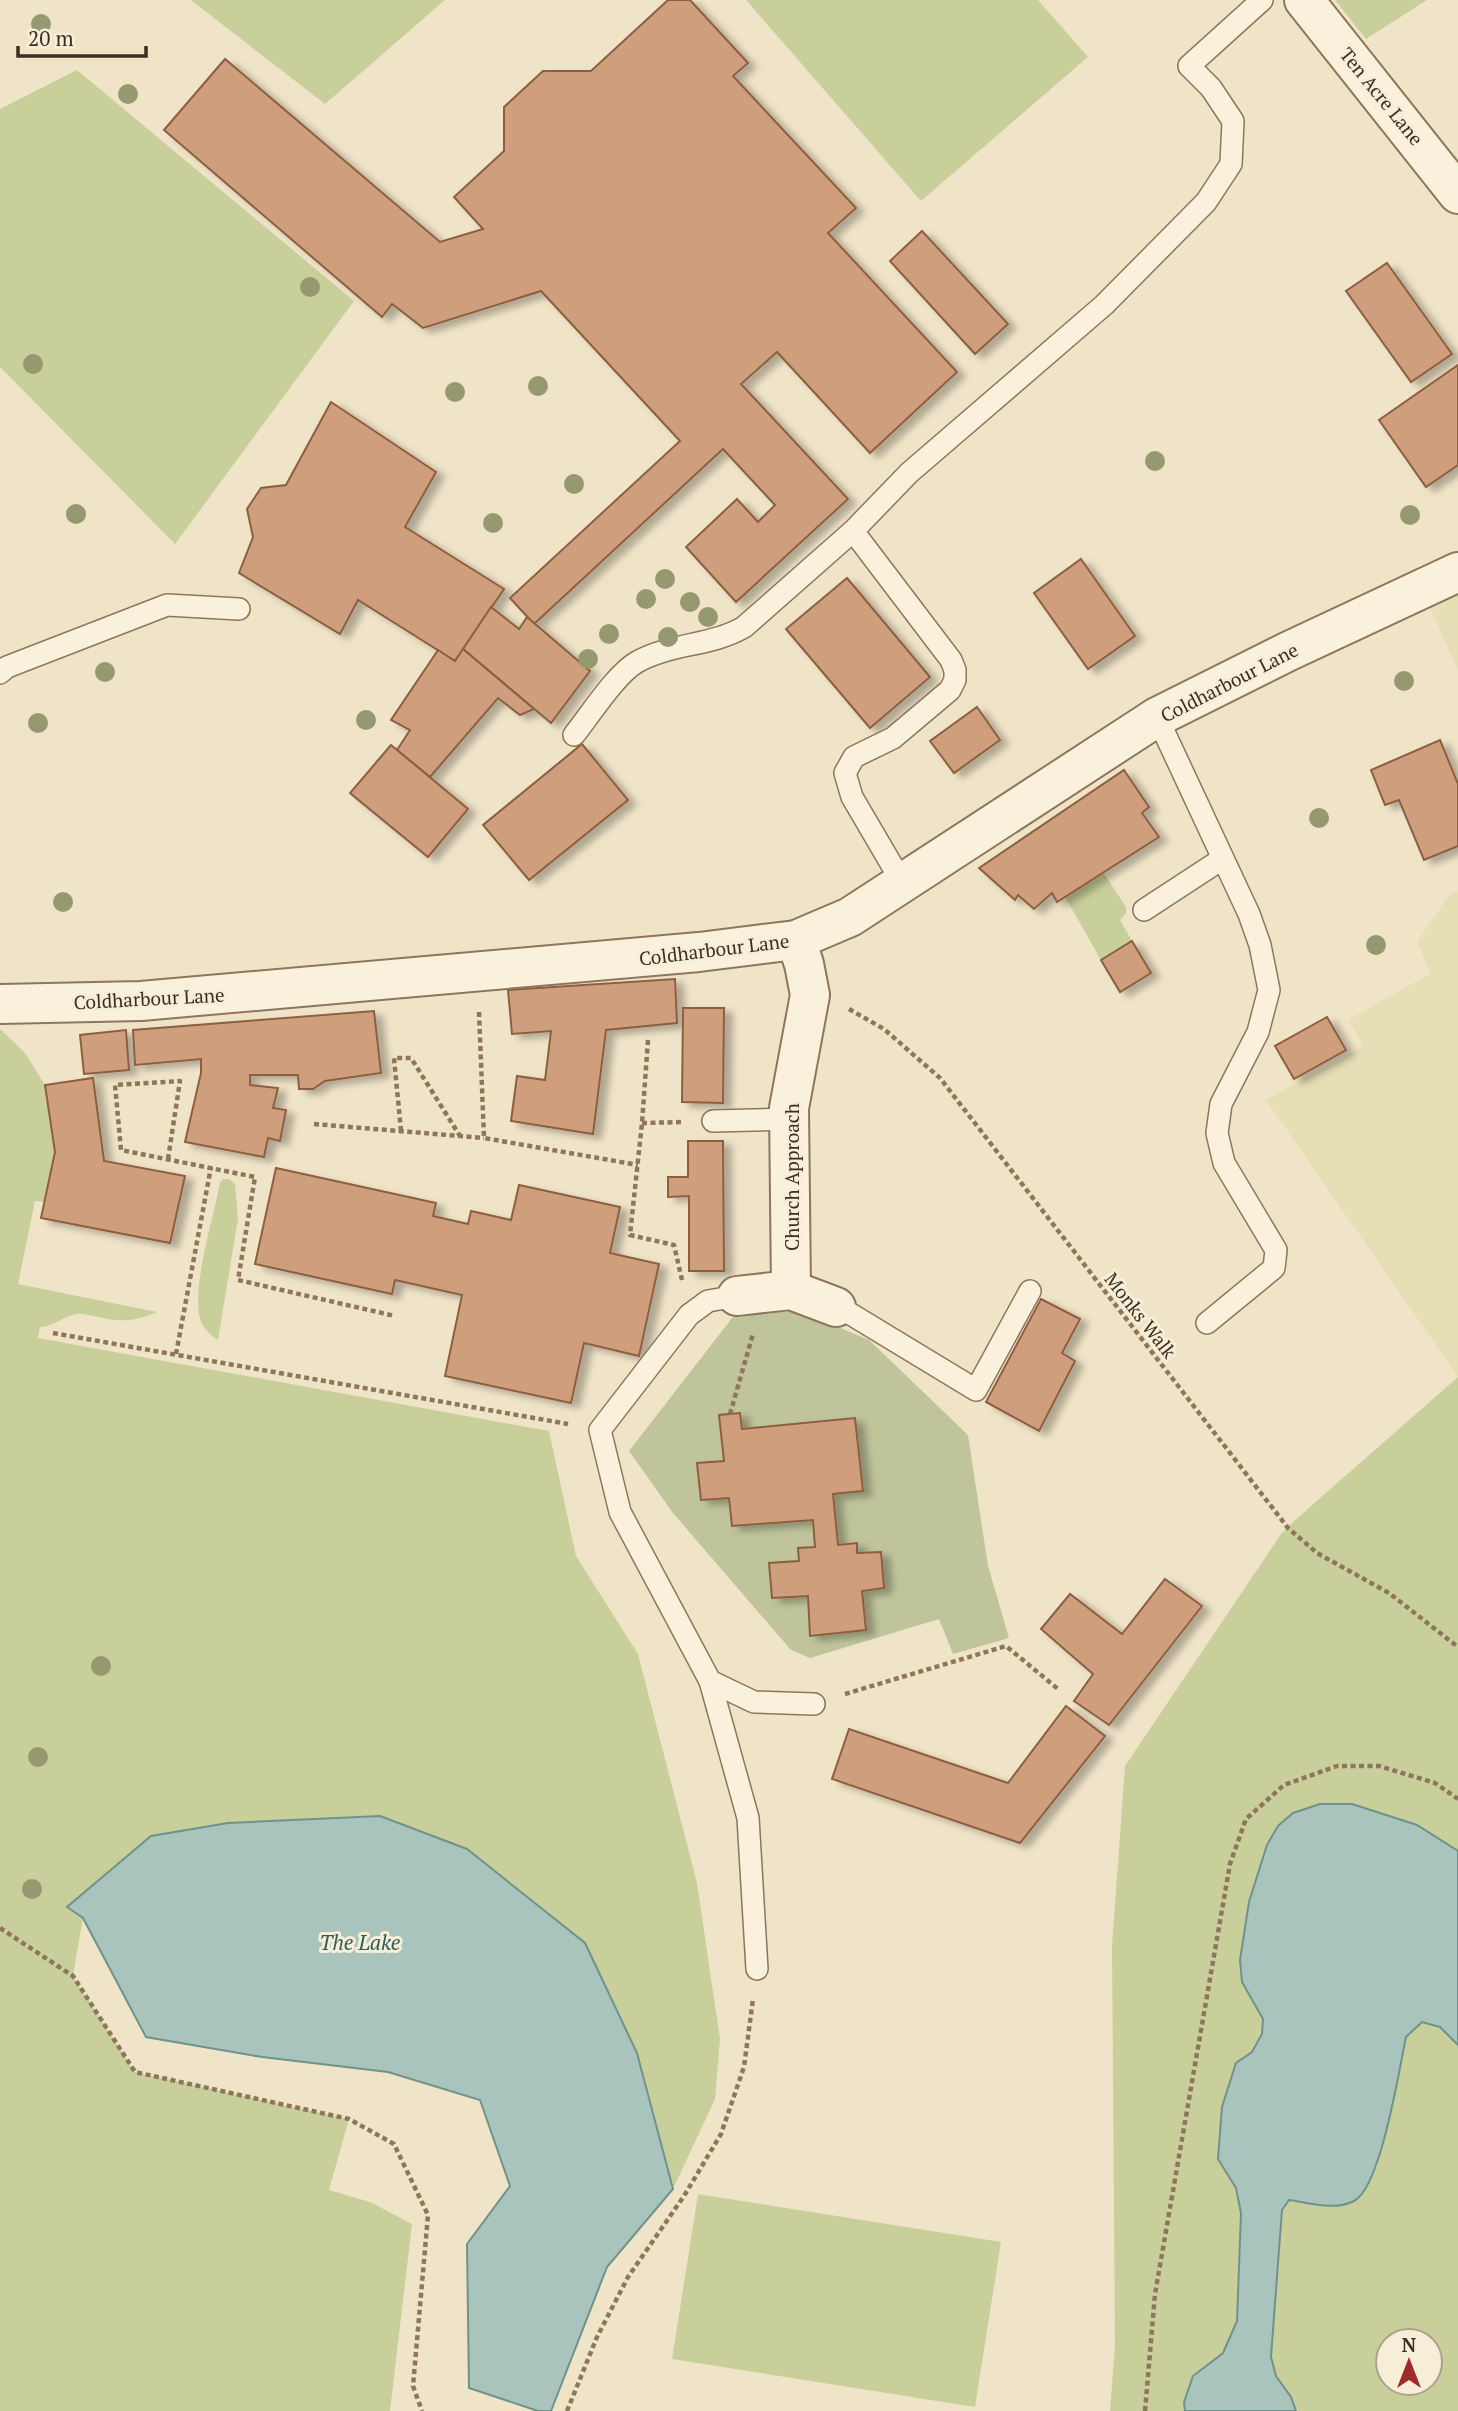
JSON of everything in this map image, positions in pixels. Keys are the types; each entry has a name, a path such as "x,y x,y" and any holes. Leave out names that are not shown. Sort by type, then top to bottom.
{"street":[{"name":"Ten Acre Lane","path":"1304,0 1458,194"},
{"name":"Coldharbour Lane","path":"0,1004 141,1001 699,953 796,940 850,917 1157,717 1289,651 1458,572"},
{"name":"Church Approach","path":"765,1293 789,1108 810,995 796,940"},
{"path":"765,1293 836,1307"}],"lane":[{"path":"574,735 624,672 638,662 672,649 728,637 744,627 853,531 909,473 1104,305 1206,202 1231,164 1233,121 1211,88 1189,66 1262,0"},
{"path":"853,531 951,660 955,670 955,680 950,690 893,738 854,757 845,773 852,797 903,884"},
{"path":"0,673 7,667 167,605 239,609"},
{"path":"1157,717 1250,914 1260,945 1269,990 1258,1032 1221,1104 1217,1133 1224,1163 1276,1250 1275,1268 1208,1323"},
{"path":"1144,910 1222,859"},
{"path":"713,1121 789,1119"},
{"path":"836,1307 976,1390 1030,1291"},
{"path":"757,1969 748,1818 710,1681 620,1512 600,1430 690,1315 708,1301 765,1293"},
{"path":"710,1681 754,1702 814,1703"}],"path":[{"path":"477,973 484,1138"},
{"name":"Monks Walk","path":"810,995 843,1005 884,1029 940,1077 1288,1528 1317,1553 1389,1593 1458,1647"},
{"path":"648,1040 630,1236 674,1245 690,1315"},
{"path":"401,1131 394,1058 411,1058 460,1136"},
{"path":"168,1159 180,1081 115,1085 121,1150 255,1177 238,1280 395,1315"},
{"path":"642,1123 713,1121"},
{"path":"314,1124 484,1138 638,1165"},
{"path":"176,1354 211,1167"},
{"path":"730,1414 765,1293"},
{"path":"54,1333 600,1430"},
{"path":"814,1703 1006,1646 1058,1689"},
{"path":"1145,2411 1157,2281 1230,1864 1246,1819 1284,1785 1338,1766 1380,1766 1435,1783 1458,1799"},
{"path":"0,1928 73,1976 135,2071 349,2119 394,2144 428,2215 413,2386 422,2411"},
{"path":"567,2411 597,2337 628,2277 684,2196 721,2134 744,2067 757,1969"}],"shaded area":[{"path":"1458,595 1458,670 1430,608"},
{"path":"1458,891 1458,1377 1266,1100 1363,1046 1348,1020 1431,973 1417,942 1449,895"}],"green space":[{"path":"191,0 445,0 325,104"},
{"path":"746,0 1038,0 1088,57 921,201"},
{"path":"1335,0 1427,0 1366,39"},
{"path":"77,70 354,301 175,544 0,367 0,109"},
{"path":"1103,872 1126,907 1126,913 1120,920 1132,941 1101,960 1065,897"},
{"path":"0,1029 25,1053 45,1085 55,1152 44,1202 35,1201 18,1284 157,1312 128,1320 76,1314 40,1327 38,1338 549,1431 576,1556 638,1654 697,1883 720,2039 715,2099 673,2189 637,2053 380,1816 228,1823 151,1836 68,1908 83,1918 73,1976 135,2072 349,2119 329,2190 370,2202 412,2224 390,2411 0,2411"},
{"path":"223,1179 229,1179 235,1184 238,1219 218,1340 201,1322 198,1301 205,1249"},
{"path":"800,1311 869,1340 968,1435 988,1566 1009,1638 953,1654 939,1619 810,1658 791,1650 673,1513 629,1451 736,1313"},
{"path":"1458,1377 1458,1851 1449,1844 1293,1813 1278,1826 1267,1845 1242,1982 1263,2019 1262,2034 1252,2052 1236,2063 1222,2107 1218,2159 1236,2188 1241,2213 1237,2321 1224,2353 1193,2376 1184,2402 1185,2411 1110,2411 1115,2347 1112,1946 1125,1766 1281,1534"},
{"path":"1421,2022 1440,2027 1458,2045 1458,2411 1296,2411 1291,2397 1276,2376 1271,2357 1282,2210 1289,2200 1330,2207 1377,2167 1406,2037"},
{"path":"698,2194 1001,2242 975,2407 672,2359"}],"water":[{"path":"1320,1804 1352,1804 1417,1825 1458,1851 1458,2045 1440,2027 1422,2022 1406,2037 1394,2100 1380,2152 1364,2191 1354,2201 1331,2206 1289,2200 1282,2210 1271,2357 1276,2376 1291,2397 1296,2411 1185,2411 1184,2402 1193,2376 1223,2353 1237,2321 1241,2213 1236,2188 1218,2159 1222,2107 1236,2063 1252,2052 1262,2034 1263,2019 1242,1982 1240,1960 1249,1902 1267,1845 1278,1826 1293,1813"},
{"name":"The Lake","path":"380,1816 467,1849 585,1943 637,2053 673,2189 607,2267 551,2411 538,2411 469,2388 467,2244 510,2186 480,2100 388,2072 262,2057 146,2037 83,1918 67,1907 151,1836 228,1823"}],"building":[{"path":"668,0 690,0 748,63 733,76 856,208 828,233 957,372 870,453 777,352 741,384 848,499 736,602 686,547 737,499 758,522 775,505 723,449 534,624 510,598 680,441 541,291 423,328 392,304 382,317 164,130 225,59 440,242 483,229 454,197 504,151 504,107 543,71 591,71"},
{"path":"922,231 1008,324 975,354 890,261"},
{"path":"1387,263 1452,354 1411,382 1346,291"},
{"path":"1458,365 1458,465 1426,487 1379,420"},
{"path":"331,402 436,472 405,527 504,589 455,661 358,600 340,634 239,573 253,537 247,509 261,488 286,485"},
{"path":"1081,559 1135,636 1088,669 1034,593"},
{"path":"847,578 930,677 870,728 786,629"},
{"path":"491,607 519,629 527,617 590,671 551,723 463,649"},
{"path":"463,649 534,709 520,715 498,698 430,777 397,750 410,730 391,720 438,650 455,661"},
{"path":"977,707 1000,740 954,773 930,741"},
{"path":"1440,740 1458,784 1458,846 1424,860 1399,800 1385,805 1371,770"},
{"path":"582,744 628,800 529,880 483,825"},
{"path":"391,745 468,809 428,857 350,793"},
{"path":"1124,770 1149,807 1142,813 1159,837 1057,902 1052,893 1034,909 1018,895 1015,900 979,868"},
{"path":"1132,941 1151,973 1120,992 1101,960"},
{"path":"675,979 677,1023 606,1030 593,1134 511,1121 517,1076 545,1080 551,1031 512,1034 508,990"},
{"path":"683,1008 724,1008 723,1103 682,1102"},
{"path":"374,1011 381,1073 325,1081 313,1089 299,1089 298,1075 250,1075 250,1085 278,1088 273,1108 286,1110 280,1141 268,1138 264,1157 185,1142 201,1073 201,1059 135,1065 133,1030"},
{"path":"1327,1017 1346,1050 1294,1079 1275,1046"},
{"path":"126,1030 129,1070 84,1074 80,1035"},
{"path":"93,1078 104,1161 185,1176 170,1243 41,1218 55,1152 45,1085"},
{"path":"688,1141 723,1141 724,1271 689,1271 689,1196 668,1197 668,1177 688,1177"},
{"path":"276,1168 436,1203 433,1216 468,1224 471,1211 511,1220 519,1185 620,1207 610,1253 659,1264 639,1356 584,1343 571,1403 445,1376 462,1295 395,1280 392,1294 255,1264"},
{"path":"1041,1299 1080,1319 1062,1353 1075,1361 1039,1431 986,1402"},
{"path":"740,1413 742,1429 855,1418 863,1491 833,1494 838,1545 857,1543 857,1553 881,1552 884,1588 862,1591 866,1630 810,1636 808,1596 772,1598 769,1563 799,1561 798,1548 815,1547 813,1520 732,1526 729,1498 701,1500 697,1463 724,1461 719,1415"},
{"path":"1165,1579 1202,1606 1109,1725 1074,1701 1093,1674 1041,1629 1070,1594 1122,1634"},
{"path":"1066,1706 1105,1736 1020,1843 832,1779 849,1729 1008,1783"}]}
